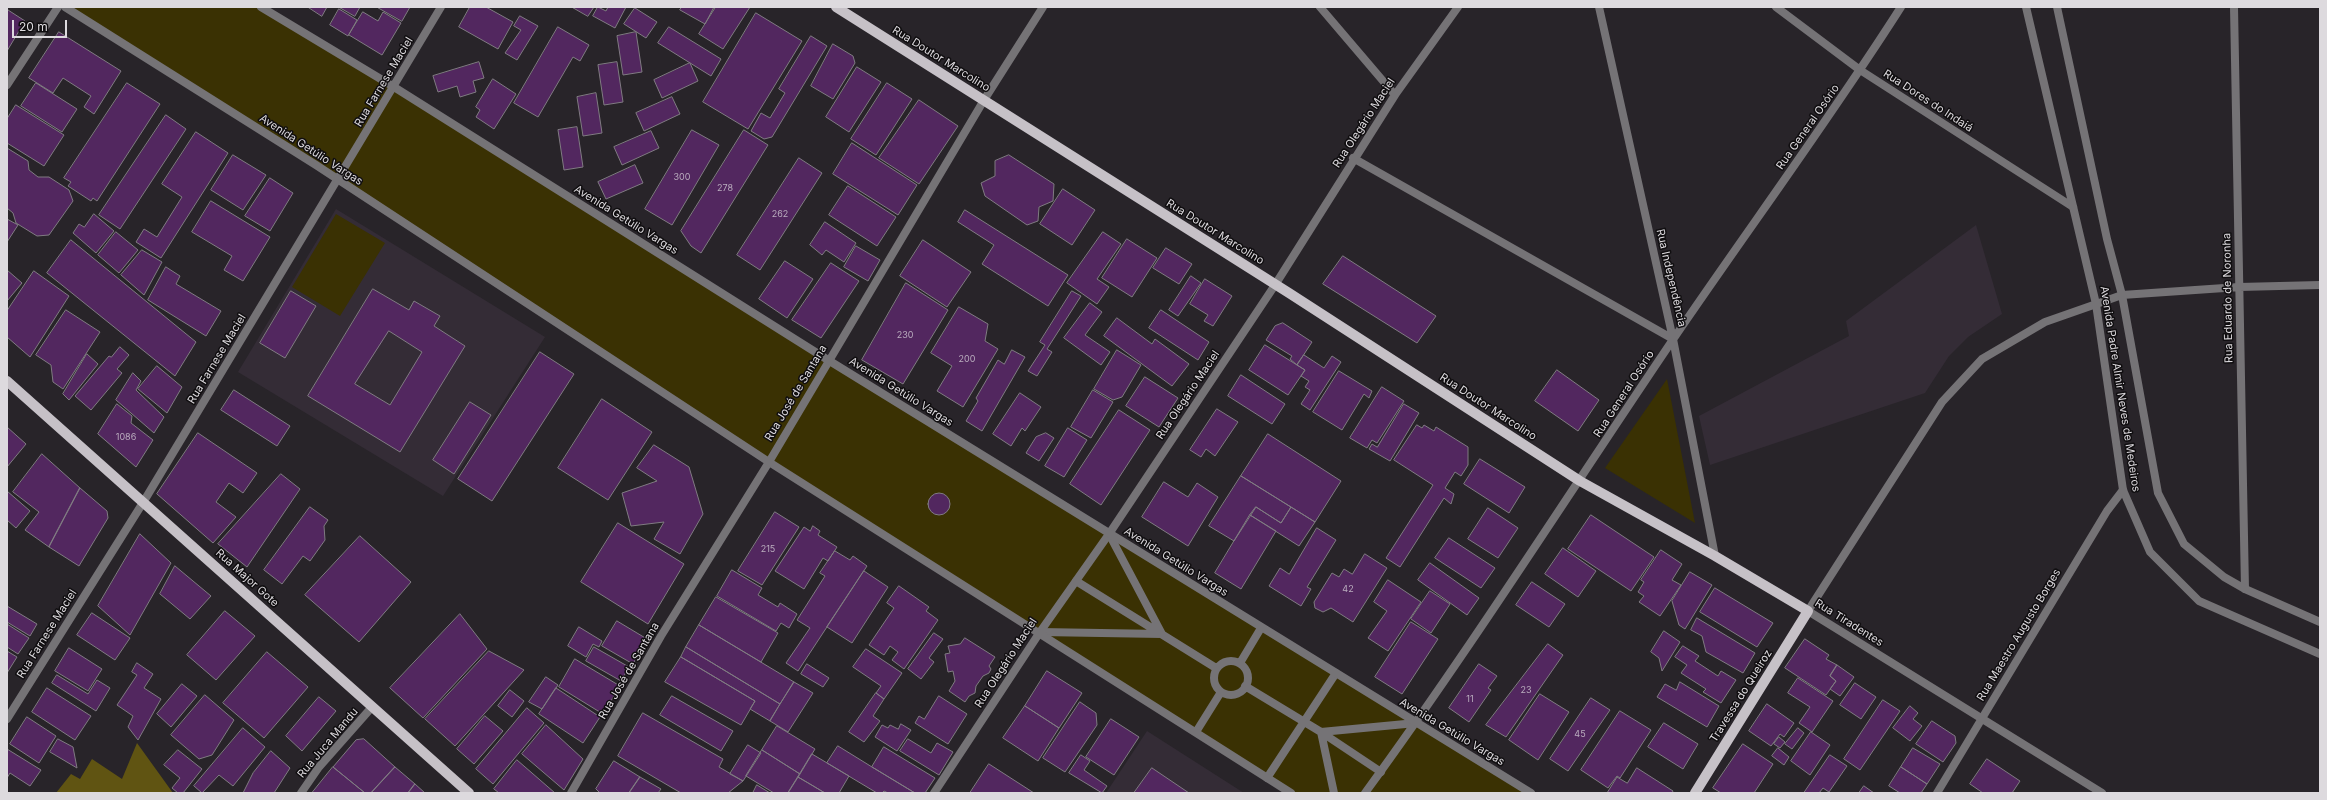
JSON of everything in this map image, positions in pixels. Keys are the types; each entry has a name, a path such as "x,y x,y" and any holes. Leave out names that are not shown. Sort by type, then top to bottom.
{"main road":[{"name":"Rua Doutor Marcolino","path":"841,8 1580,481"},
{"name":"Rua Major Gote","path":"7,381 144,501 469,793"},
{"name":"Rua Tiradentes","path":"1580,481 1715,556 1808,612"},
{"name":"Travessa do Queiroz","path":"1695,793 1808,612"}],"street":[{"path":"7,85 58,7"},
{"name":"Avenida Getúlio Vargas","path":"65,7 339,180 769,462 1040,632 1291,793"},
{"name":"Avenida Getúlio Vargas","path":"261,7 394,87 828,360 1531,793"},
{"name":"Rua Farnese Maciel","path":"7,719 144,501 339,180 441,7"},
{"name":"Rua José de Santana","path":"571,793 661,636 769,462 828,360 984,100 1043,7"},
{"path":"1320,7 1395,95"},
{"name":"Rua Olegário Maciel","path":"934,793 1040,632 1109,534 1275,285 1353,158 1395,95 1458,7"},
{"name":"Rua Independência","path":"1599,7 1674,339 1715,556"},
{"name":"Rua Dores do Indaiá","path":"1776,7 1860,70 2073,207"},
{"name":"Rua General Osório","path":"1366,793 1416,723 1674,339 1860,70 1901,7"},
{"name":"Avenida Padre Almir Neves de Medeiros","path":"2026,7 2096,304 2122,490 2150,552 2199,601 2320,654"},
{"name":"Avenida Padre Almir Neves de Medeiros","path":"2057,7 2122,296 2158,493 2184,544 2224,577 2245,589 2320,622"},
{"name":"Rua Eduardo de Noronha","path":"2234,7 2245,589"},
{"path":"1353,158 1674,339"},
{"path":"1808,612 1942,402 1982,359 2045,322 2122,296 2239,287 2320,285"},
{"name":"Rua Maestro Augusto Borges","path":"1937,793 2107,511 2122,490"},
{"path":"1109,534 1162,634"},
{"path":"1076,581 1216,668"},
{"name":"Rua Tiradentes","path":"1808,612 1981,720 2102,793"},
{"path":"1240,663 1261,628"},
{"path":"1040,632 1162,634"},
{"path":"1225,661 1240,663 1246,669 1248,675 1245,686 1237,694 1226,694 1222,692 1214,684 1214,673 1216,668 1225,661"},
{"path":"1267,778 1336,673"},
{"path":"1245,686 1321,732 1381,772"},
{"path":"1196,732 1222,692"},
{"name":"Rua Juca Mandu","path":"301,793 319,767 372,707"},
{"path":"1321,732 1416,723"},
{"path":"1321,732 1334,793"}],"shaded area":[{"path":"65,7 261,7 1531,793 1291,793"},
{"path":"336,209 545,337 443,496 238,372"},
{"path":"336,214 385,243 340,316 292,287"},
{"path":"1976,225 2002,314 1968,337 1949,356 1925,393 1710,465 1699,416 1849,336 1846,321"},
{"path":"1667,379 1695,523 1605,468"},
{"path":"1147,731 1244,793 1106,793"},
{"path":"137,743 173,793 56,793 71,774 80,779 92,759 122,779"}],"building":[{"path":"308,7 327,7 322,16"},
{"path":"339,7 360,7 355,16"},
{"path":"377,7 410,7 402,21"},
{"path":"470,7 486,7 513,22 498,49 459,27"},
{"path":"572,7 594,7 588,16"},
{"path":"598,7 606,11 608,7 626,7 615,28 593,16"},
{"path":"682,7 714,7 705,24 680,10"},
{"path":"716,7 750,7 723,49 699,34"},
{"path":"635,8 657,22 646,38 624,24"},
{"path":"339,9 357,20 348,36 330,25"},
{"path":"8,10 25,21 7,51 7,11"},
{"path":"363,12 378,21 383,12 401,23 382,55 349,35"},
{"path":"756,13 802,41 748,129 703,102"},
{"path":"520,16 538,26 517,60 505,53 521,30 514,26"},
{"path":"558,27 589,45 580,61 573,57 538,117 514,103"},
{"path":"669,27 721,59 711,76 658,43"},
{"path":"59,32 121,71 94,114 84,107 91,96 63,78 53,93 29,78"},
{"path":"636,32 642,72 623,75 617,36"},
{"path":"811,36 827,46 772,137 764,139 751,131 761,113 770,118 785,93 779,89"},
{"path":"833,44 853,56 855,63 833,99 811,86"},
{"path":"479,62 484,78 473,81 476,92 460,97 457,86 438,92 433,76"},
{"path":"617,62 623,102 604,105 598,65"},
{"path":"690,63 698,81 662,98 654,80"},
{"path":"857,67 881,82 849,132 826,117"},
{"path":"493,79 516,94 494,129 476,117 480,110 476,107"},
{"path":"36,83 77,109 62,132 21,106"},
{"path":"127,83 160,104 97,201 93,198 91,201 68,186 71,182 64,178"},
{"path":"887,83 912,99 876,155 851,139"},
{"path":"596,93 602,133 583,136 577,97"},
{"path":"672,97 680,114 644,131 636,113"},
{"path":"919,100 958,126 919,184 879,158"},
{"path":"16,105 64,135 44,166 7,143 7,119"},
{"path":"166,115 186,129 120,229 99,215"},
{"path":"577,127 583,167 564,170 558,130"},
{"path":"692,130 719,145 672,225 645,209"},
{"path":"744,130 768,145 701,253 691,246 681,231"},
{"path":"651,131 659,148 622,165 614,147"},
{"path":"196,132 228,153 161,258 136,242 144,229 157,237 182,197 162,184"},
{"path":"852,143 917,185 898,215 833,174"},
{"path":"7,148 28,161 29,170 38,177 49,177 69,190 73,201 49,235 37,236 16,223 13,213 7,208"},
{"path":"233,155 266,175 243,210 211,190"},
{"path":"1009,155 1054,184 1053,201 1039,207 1038,221 1027,225 985,196 981,183 995,176 995,161"},
{"path":"799,158 822,173 760,270 737,255"},
{"path":"635,165 643,183 606,199 598,182"},
{"path":"270,178 293,193 270,231 245,216"},
{"path":"848,186 896,217 877,246 829,215"},
{"path":"1063,189 1095,210 1072,245 1040,224"},
{"path":"211,201 270,237 243,281 224,270 232,256 192,232"},
{"path":"965,210 1068,275 1048,306 982,264 994,245 958,222"},
{"path":"94,214 114,231 96,253 73,233 79,224 84,227"},
{"path":"7,219 18,225 7,242"},
{"path":"825,222 856,243 844,262 826,250 822,255 810,245"},
{"path":"116,232 138,250 119,273 98,255"},
{"path":"1103,232 1121,244 1097,279 1109,287 1097,304 1067,283"},
{"path":"1127,239 1157,258 1132,297 1102,278"},
{"path":"71,240 196,342 175,376 47,273"},
{"path":"923,240 971,272 947,307 900,276"},
{"path":"856,246 880,260 868,281 844,267"},
{"path":"1166,248 1192,264 1179,284 1153,268"},
{"path":"142,250 162,262 144,295 121,275"},
{"path":"1343,256 1436,316 1417,343 1323,284"},
{"path":"785,261 813,279 787,318 759,299"},
{"path":"831,263 859,281 821,338 792,320"},
{"path":"166,267 180,276 176,284 221,311 206,336 148,300"},
{"path":"7,270 22,283 7,301"},
{"path":"34,271 69,296 30,357 7,337 7,311"},
{"path":"1191,276 1201,283 1178,316 1169,310"},
{"path":"1205,279 1232,296 1213,326 1204,321 1208,315 1190,304"},
{"path":"906,283 948,310 903,384 862,360"},
{"path":"373,289 409,310 414,301 440,316 434,326 465,346 400,452 308,396","holes":["389,331 422,352 390,405 355,384"]},
{"path":"291,291 316,306 285,358 260,343"},
{"path":"1072,291 1081,296 1047,349 1052,352 1037,376 1028,371 1045,345 1040,342"},
{"path":"1090,303 1102,312 1085,335 1110,352 1101,365 1064,338"},
{"path":"959,307 988,324 985,341 998,349 963,407 937,391 952,366 931,353"},
{"path":"66,310 100,332 63,389 53,382 51,365 36,355"},
{"path":"1161,310 1209,342 1198,360 1149,328"},
{"path":"1117,318 1152,344 1155,339 1189,364 1172,386 1104,336"},
{"path":"1283,323 1312,342 1297,365 1290,359 1292,356 1266,340 1275,326"},
{"path":"1265,345 1305,370 1288,395 1249,370"},
{"path":"120,347 129,355 117,369 122,373 91,410 75,396 109,356 111,357"},
{"path":"1012,350 1025,357 982,431 966,421 978,401 976,398 998,360 1004,364"},
{"path":"1117,350 1141,365 1122,397 1113,400 1094,389"},
{"path":"540,352 574,374 492,501 458,479"},
{"path":"87,354 98,364 69,400 63,394"},
{"path":"1304,355 1324,368 1332,356 1341,362 1310,410 1301,404 1310,390 1305,387 1309,381 1301,376 1305,370 1297,365"},
{"path":"157,366 182,387 167,413 138,389"},
{"path":"1557,370 1599,400 1578,431 1535,401"},
{"path":"1339,371 1372,391 1369,398 1364,394 1342,430 1313,412"},
{"path":"133,373 141,381 136,390 164,417 154,433 116,400"},
{"path":"1241,375 1285,404 1272,424 1228,396"},
{"path":"1145,377 1178,398 1159,427 1126,406"},
{"path":"1382,387 1404,401 1377,443 1372,440 1367,448 1350,438"},
{"path":"234,390 290,426 277,446 221,410"},
{"path":"1093,390 1113,402 1091,438 1071,427"},
{"path":"1020,393 1041,407 1025,431 1022,428 1011,446 993,434"},
{"path":"602,399 652,432 608,500 558,468"},
{"path":"470,402 491,415 454,474 433,460"},
{"path":"117,404 132,416 131,423 153,440 136,467 98,434"},
{"path":"1404,404 1419,413 1390,461 1369,449 1372,444 1377,447"},
{"path":"1217,409 1238,422 1215,456 1206,449 1201,457 1190,450"},
{"path":"1119,410 1150,430 1101,505 1070,484"},
{"path":"1417,425 1422,428 1424,425 1434,431 1436,427 1468,447 1468,465 1461,476 1455,472 1445,488 1454,494 1451,504 1444,498 1400,567 1386,558 1433,485 1394,460"},
{"path":"7,427 26,444 7,467"},
{"path":"1068,428 1087,440 1064,477 1045,466"},
{"path":"198,433 257,473 243,493 229,483 216,502 236,517 213,543 157,494"},
{"path":"1046,433 1054,438 1039,461 1026,453 1036,437"},
{"path":"1268,434 1341,481 1315,522 1241,476"},
{"path":"654,445 689,467 703,514 680,554 654,539 664,522 631,526 622,493 657,481 637,468"},
{"path":"42,454 80,488 49,547 25,530 39,512 13,492"},
{"path":"1480,459 1525,487 1509,513 1464,484"},
{"path":"281,474 300,489 247,567 218,544"},
{"path":"1241,476 1291,507 1281,523 1256,507 1234,541 1209,526"},
{"path":"1164,482 1188,497 1197,483 1218,497 1188,546 1142,517"},
{"path":"80,488 107,511 108,518 79,566 49,547"},
{"path":"7,491 30,511 16,528 7,520"},
{"path":"939,493 947,496 950,504 947,512 939,515 931,512 928,504 931,496"},
{"path":"310,507 328,520 324,526 325,540 310,561 303,556 282,584 264,570"},
{"path":"1256,507 1281,523 1291,507 1315,522 1299,546 1250,515"},
{"path":"1488,508 1518,528 1498,558 1468,539"},
{"path":"775,512 799,527 762,585 738,571"},
{"path":"1250,515 1276,531 1241,589 1215,573"},
{"path":"1591,515 1654,557 1631,591 1568,549"},
{"path":"618,523 684,564 648,624 581,582"},
{"path":"813,526 820,531 818,535 837,547 828,561 823,558 804,589 775,571 804,527 810,531"},
{"path":"1317,528 1336,540 1307,587 1311,589 1301,606 1269,586 1280,568 1289,574"},
{"path":"140,534 171,563 130,635 98,606"},
{"path":"360,536 411,582 359,642 305,595"},
{"path":"1449,538 1495,568 1481,588 1435,558"},
{"path":"1563,548 1596,571 1578,597 1545,574"},
{"path":"1661,550 1682,564 1672,580 1681,585 1660,616 1639,602 1644,596 1638,592 1644,582 1641,580"},
{"path":"835,551 850,560 853,556 867,566 798,671 786,663 810,628 797,620 825,576 820,573"},
{"path":"1365,554 1387,568 1353,622 1331,608 1323,612 1315,608 1314,602 1332,573 1339,577 1344,569 1352,574"},
{"path":"1430,563 1479,598 1467,615 1418,580"},
{"path":"175,566 211,596 190,619 160,594"},
{"path":"732,570 762,588 758,595 778,607 780,603 797,614 789,628 781,623 776,631 717,596"},
{"path":"864,571 888,587 852,643 827,627"},
{"path":"1690,572 1712,585 1685,629 1679,625 1672,601"},
{"path":"1388,580 1421,602 1388,651 1368,638 1387,611 1374,602"},
{"path":"1532,582 1565,604 1549,627 1516,605"},
{"path":"899,586 929,607 926,611 938,620 904,669 892,660 898,652 890,646 884,655 869,645 894,608 887,603"},
{"path":"1715,588 1773,623 1757,647 1700,612"},
{"path":"1430,591 1450,604 1431,633 1411,619"},
{"path":"716,597 778,633 761,662 699,625"},
{"path":"7,606 37,624 30,636 7,622"},
{"path":"225,611 255,636 216,680 187,655"},
{"path":"92,613 130,638 115,660 77,635"},
{"path":"460,614 487,649 423,718 390,688"},
{"path":"1697,618 1755,653 1743,673 1706,652 1702,636 1691,630"},
{"path":"617,621 647,639 633,664 602,646"},
{"path":"1411,622 1438,639 1402,694 1375,677"},
{"path":"7,624 29,638 18,654 7,647"},
{"path":"699,625 794,682 780,704 686,647"},
{"path":"579,627 602,641 599,647 593,644 586,657 568,646"},
{"path":"1664,631 1680,642 1662,671 1659,658 1651,652"},
{"path":"934,633 943,639 929,658 934,662 921,679 908,669"},
{"path":"965,638 995,657 989,666 991,669 989,673 983,676 976,686 975,693 969,696 965,702 949,691 955,681 953,671 948,672 945,654 950,653 948,646 960,644"},
{"path":"1805,639 1829,655 1826,659 1837,665 1830,676 1836,681 1826,695 1785,668"},
{"path":"1548,644 1563,655 1506,737 1486,725"},
{"path":"1683,646 1699,656 1695,661 1718,676 1721,671 1736,680 1721,703 1703,692 1706,689 1681,673 1687,665 1675,657"},
{"path":"594,647 629,667 621,681 586,661"},
{"path":"686,647 780,704 770,721 750,709 755,701 681,657"},
{"path":"69,648 102,669 88,691 55,671"},
{"path":"866,649 902,673 884,699 876,693 881,686 853,667"},
{"path":"7,651 17,657 7,673"},
{"path":"489,651 524,670 455,746 425,719"},
{"path":"267,652 308,687 264,738 223,703"},
{"path":"681,657 755,701 741,725 665,682"},
{"path":"575,659 620,686 603,714 559,687"},
{"path":"137,663 153,674 144,688 161,699 138,740 128,727 133,716 117,705 137,675 132,672"},
{"path":"807,664 829,678 823,687 801,674"},
{"path":"1479,664 1497,676 1488,688 1491,690 1469,722 1449,708"},
{"path":"1837,665 1854,677 1840,696 1830,689 1836,681 1830,676"},
{"path":"1047,671 1082,693 1059,728 1025,706"},
{"path":"57,675 88,694 97,680 110,688 96,711 52,683"},
{"path":"546,677 558,685 542,709 529,702"},
{"path":"1798,678 1833,701 1812,732 1799,723 1810,707 1788,693"},
{"path":"794,682 813,693 788,732 770,721"},
{"path":"1680,682 1719,706 1707,727 1657,697 1665,684 1676,690"},
{"path":"1855,683 1876,697 1861,719 1840,705"},
{"path":"182,684 197,696 171,727 157,714"},
{"path":"47,688 91,716 75,740 32,712"},
{"path":"556,688 600,717 583,743 539,714"},
{"path":"510,690 524,701 512,717 498,706"},
{"path":"876,693 884,699 873,716 880,721 864,742 849,732"},
{"path":"1540,694 1569,712 1538,760 1509,740"},
{"path":"205,695 234,720 212,755 199,759 171,735"},
{"path":"672,696 733,731 721,751 660,715"},
{"path":"939,696 967,714 948,744 915,723 919,716 924,719"},
{"path":"319,697 336,711 302,751 286,736"},
{"path":"1591,698 1610,710 1568,771 1550,759"},
{"path":"1883,700 1900,711 1860,770 1844,759"},
{"path":"1080,702 1096,713 1097,725 1065,772 1043,758"},
{"path":"1767,704 1794,723 1784,737 1780,734 1771,746 1749,731"},
{"path":"1025,706 1059,728 1038,761 1003,738"},
{"path":"1910,706 1918,713 1913,719 1922,726 1910,741 1893,728"},
{"path":"527,708 544,723 493,784 476,769"},
{"path":"1620,711 1651,730 1620,778 1617,776 1608,788 1581,770"},
{"path":"643,713 723,759 719,767 743,781 728,793 681,793 618,756"},
{"path":"485,716 503,731 474,764 457,749"},
{"path":"27,717 56,736 39,763 10,744"},
{"path":"1111,719 1139,737 1114,775 1086,757"},
{"path":"1932,721 1955,736 1956,743 1943,762 1916,744"},
{"path":"1664,723 1698,744 1683,769 1648,747"},
{"path":"901,724 911,730 897,751 875,737 882,725 888,728 890,725 898,729"},
{"path":"546,725 583,759 564,790 522,754"},
{"path":"777,726 815,749 800,774 762,750"},
{"path":"243,728 265,747 233,786 219,775 202,793 194,786"},
{"path":"1798,728 1804,733 1792,749 1785,744"},
{"path":"1811,732 1830,745 1810,775 1791,761"},
{"path":"1779,737 1785,742 1780,748 1774,744"},
{"path":"58,739 73,747 77,768 50,752"},
{"path":"364,739 395,767 371,793 365,793 333,767 356,740"},
{"path":"908,739 931,753 937,743 953,752 939,775 900,751"},
{"path":"1743,744 1773,764 1754,793 1721,793 1713,788"},
{"path":"748,745 761,753 743,781 730,774"},
{"path":"838,746 915,793 888,793 884,791 882,793 877,793 827,763"},
{"path":"884,747 935,778 925,793 915,793 872,767"},
{"path":"1778,748 1789,757 1784,765 1772,756"},
{"path":"1913,748 1940,764 1927,784 1901,767"},
{"path":"7,749 41,770 30,786 10,773 7,778"},
{"path":"178,750 202,769 183,793 178,793 172,788 180,778 164,765"},
{"path":"762,750 800,774 788,793 774,793 746,776"},
{"path":"271,751 290,768 274,793 243,793 253,773"},
{"path":"812,754 849,776 839,793 825,793 798,777"},
{"path":"1081,755 1090,761 1084,770 1107,786 1102,793 1069,773"},
{"path":"1830,755 1847,766 1829,792 1823,788 1819,793 1804,793"},
{"path":"1987,759 2020,781 2012,793 1983,793 1970,784"},
{"path":"517,760 555,793 499,793 494,789"},
{"path":"614,761 640,777 629,793 600,793 596,789"},
{"path":"989,764 1034,793 970,793"},
{"path":"333,767 365,793 312,793"},
{"path":"395,767 415,784 408,793 371,793"},
{"path":"1901,767 1927,784 1921,793 1900,793 1889,786"},
{"path":"1152,768 1189,793 1134,793"},
{"path":"1637,768 1673,791 1672,793 1607,793 1617,777 1627,783"},
{"path":"640,777 661,789 658,793 629,793"},
{"path":"798,777 810,784 825,793 788,793"},
{"path":"415,784 425,793 408,793"},
{"path":"757,785 770,793 753,793"},
{"path":"1864,786 1874,793 1859,793"}]}
